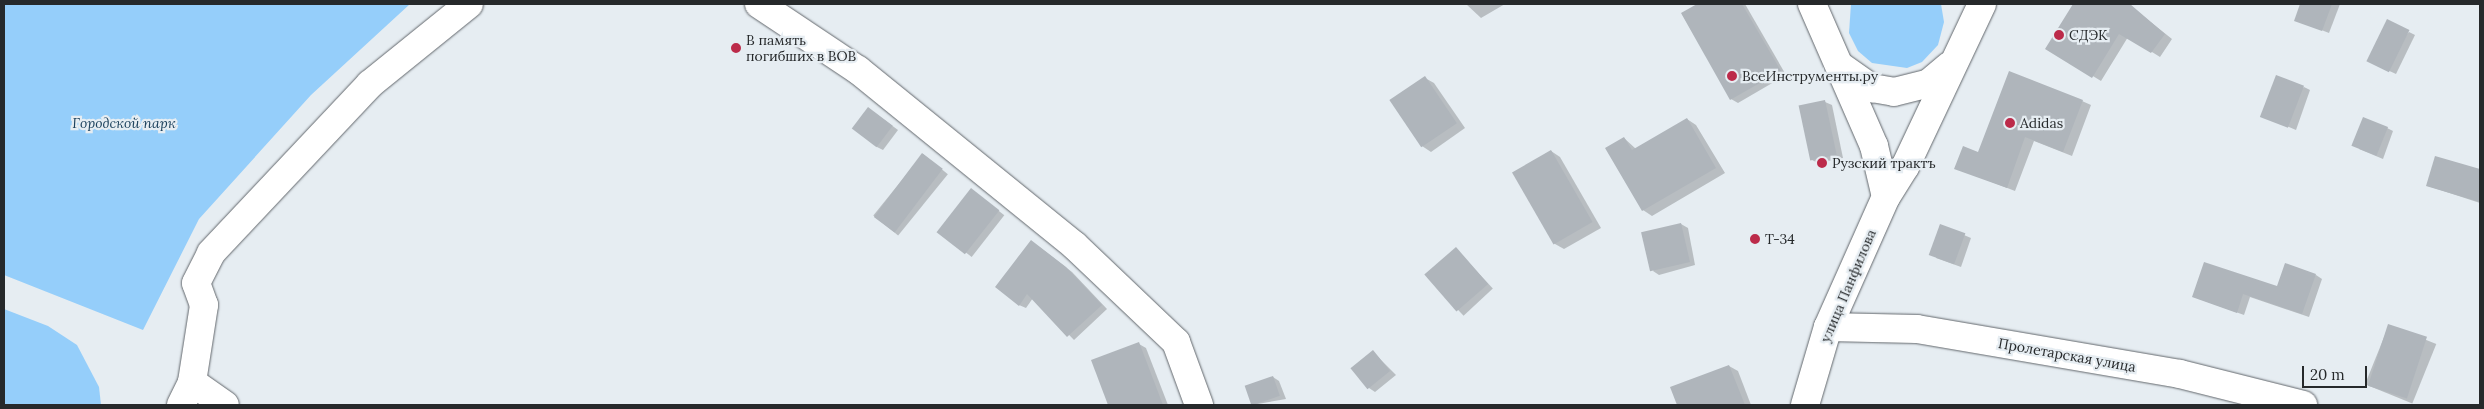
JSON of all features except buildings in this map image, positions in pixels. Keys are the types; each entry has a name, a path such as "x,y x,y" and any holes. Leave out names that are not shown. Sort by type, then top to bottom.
{"street":[{"path":"225,405 186,394 204,305 196,283 211,253 370,84 470,4"},
{"path":"759,4 858,70 1074,245 1176,342 1198,405"},
{"path":"1961,4 1962,42"},
{"name":"улица Панфилова","path":"1805,405 1828,327 1886,197 1905,167 1949,66 1982,4"},
{"path":"1821,9 1840,65 1874,146 1886,197"},
{"path":"1840,65 1872,88 1894,92 1929,83 1949,66"},
{"name":"Пролетарская улица","path":"1828,327 1917,329 2180,374 2302,405"}],"green space":[{"name":"Городской парк","path":"4,4 410,4 311,95 199,219 143,330 4,275"},
{"path":"1851,4 1941,4 1944,22 1938,45 1922,62 1907,68 1872,63 1858,51 1849,33"},
{"path":"4,309 48,326 77,345 99,387 101,405 4,405"}],"place":[{"name":"СДЭК","path":"2059,35"},
{"name":"В память погибших в ВОВ","path":"736,48"},
{"name":"ВсеИнструменты.ру","path":"1732,76"},
{"name":"Adidas","path":"2010,123"},
{"name":"Рузский трактъ","path":"1822,163"},
{"name":"Т-34","path":"1755,239"}]}
